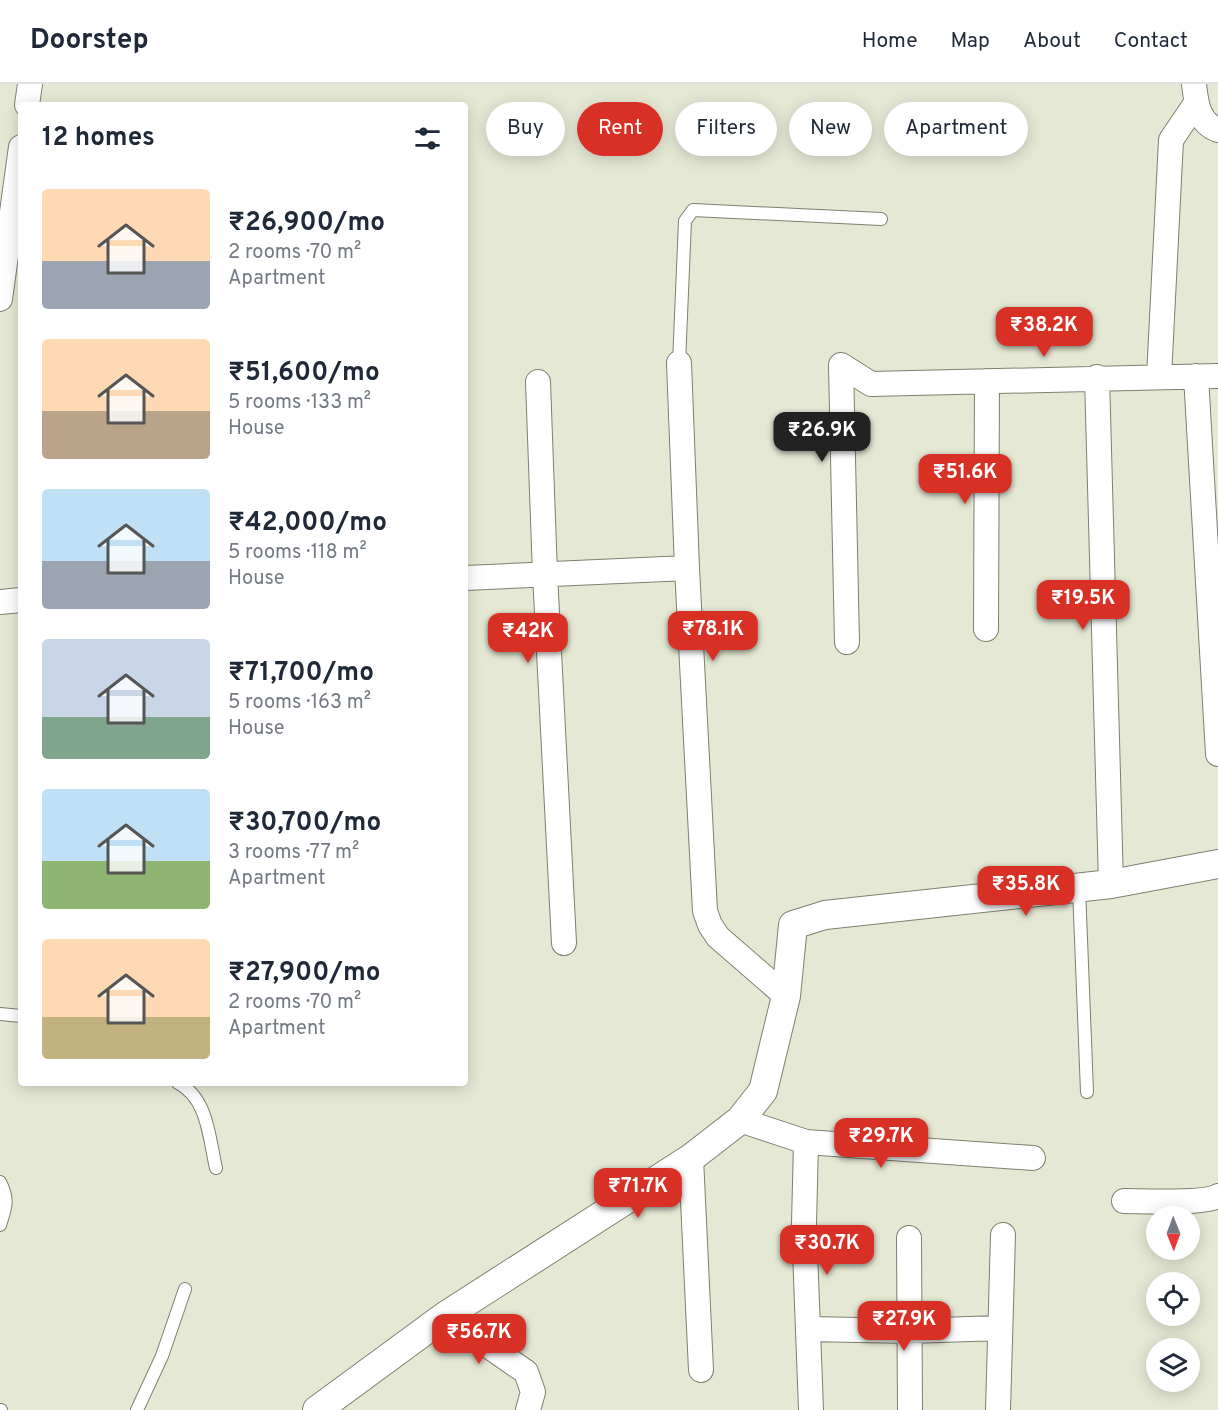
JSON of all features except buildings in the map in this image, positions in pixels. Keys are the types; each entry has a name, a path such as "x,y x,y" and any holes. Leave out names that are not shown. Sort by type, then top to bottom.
{"street":[{"path":"27,102 30,84"},
{"path":"1195,94 1204,121 1218,130"},
{"path":"1159,377 1171,140 1195,94"},
{"path":"0,299 18,169"},
{"path":"679,363 705,911 718,937 786,996"},
{"path":"847,642 841,365 871,384 1207,376 1218,754"},
{"path":"1097,377 1111,884"},
{"path":"986,629 987,381"},
{"path":"538,382 545,574 564,943"},
{"path":"468,578 687,568"},
{"path":"0,602 18,600"},
{"path":"317,1410 445,1316 691,1158 741,1120 764,1091 786,996 793,925 825,915 1111,884 1218,864"},
{"path":"741,1120 806,1142 1033,1158"},
{"path":"806,1142 804,1224 811,1410"},
{"path":"691,1158 701,1370"},
{"path":"1124,1201 1195,1200 1213,1199 1218,1196"},
{"path":"998,1410 1003,1235"},
{"path":"909,1238 910,1410"},
{"path":"445,1316 526,1371 533,1392 528,1410"},
{"path":"808,1329 910,1331 1000,1328"}],"lane":[{"path":"679,363 685,221 693,210 881,219"},
{"path":"1079,888 1087,1092"},
{"path":"0,1014 18,1016"},
{"path":"185,1086 189,1088 202,1106 216,1168"},
{"path":"0,1182 7,1194 0,1225"},
{"path":"137,1410 162,1356 185,1289"}]}
